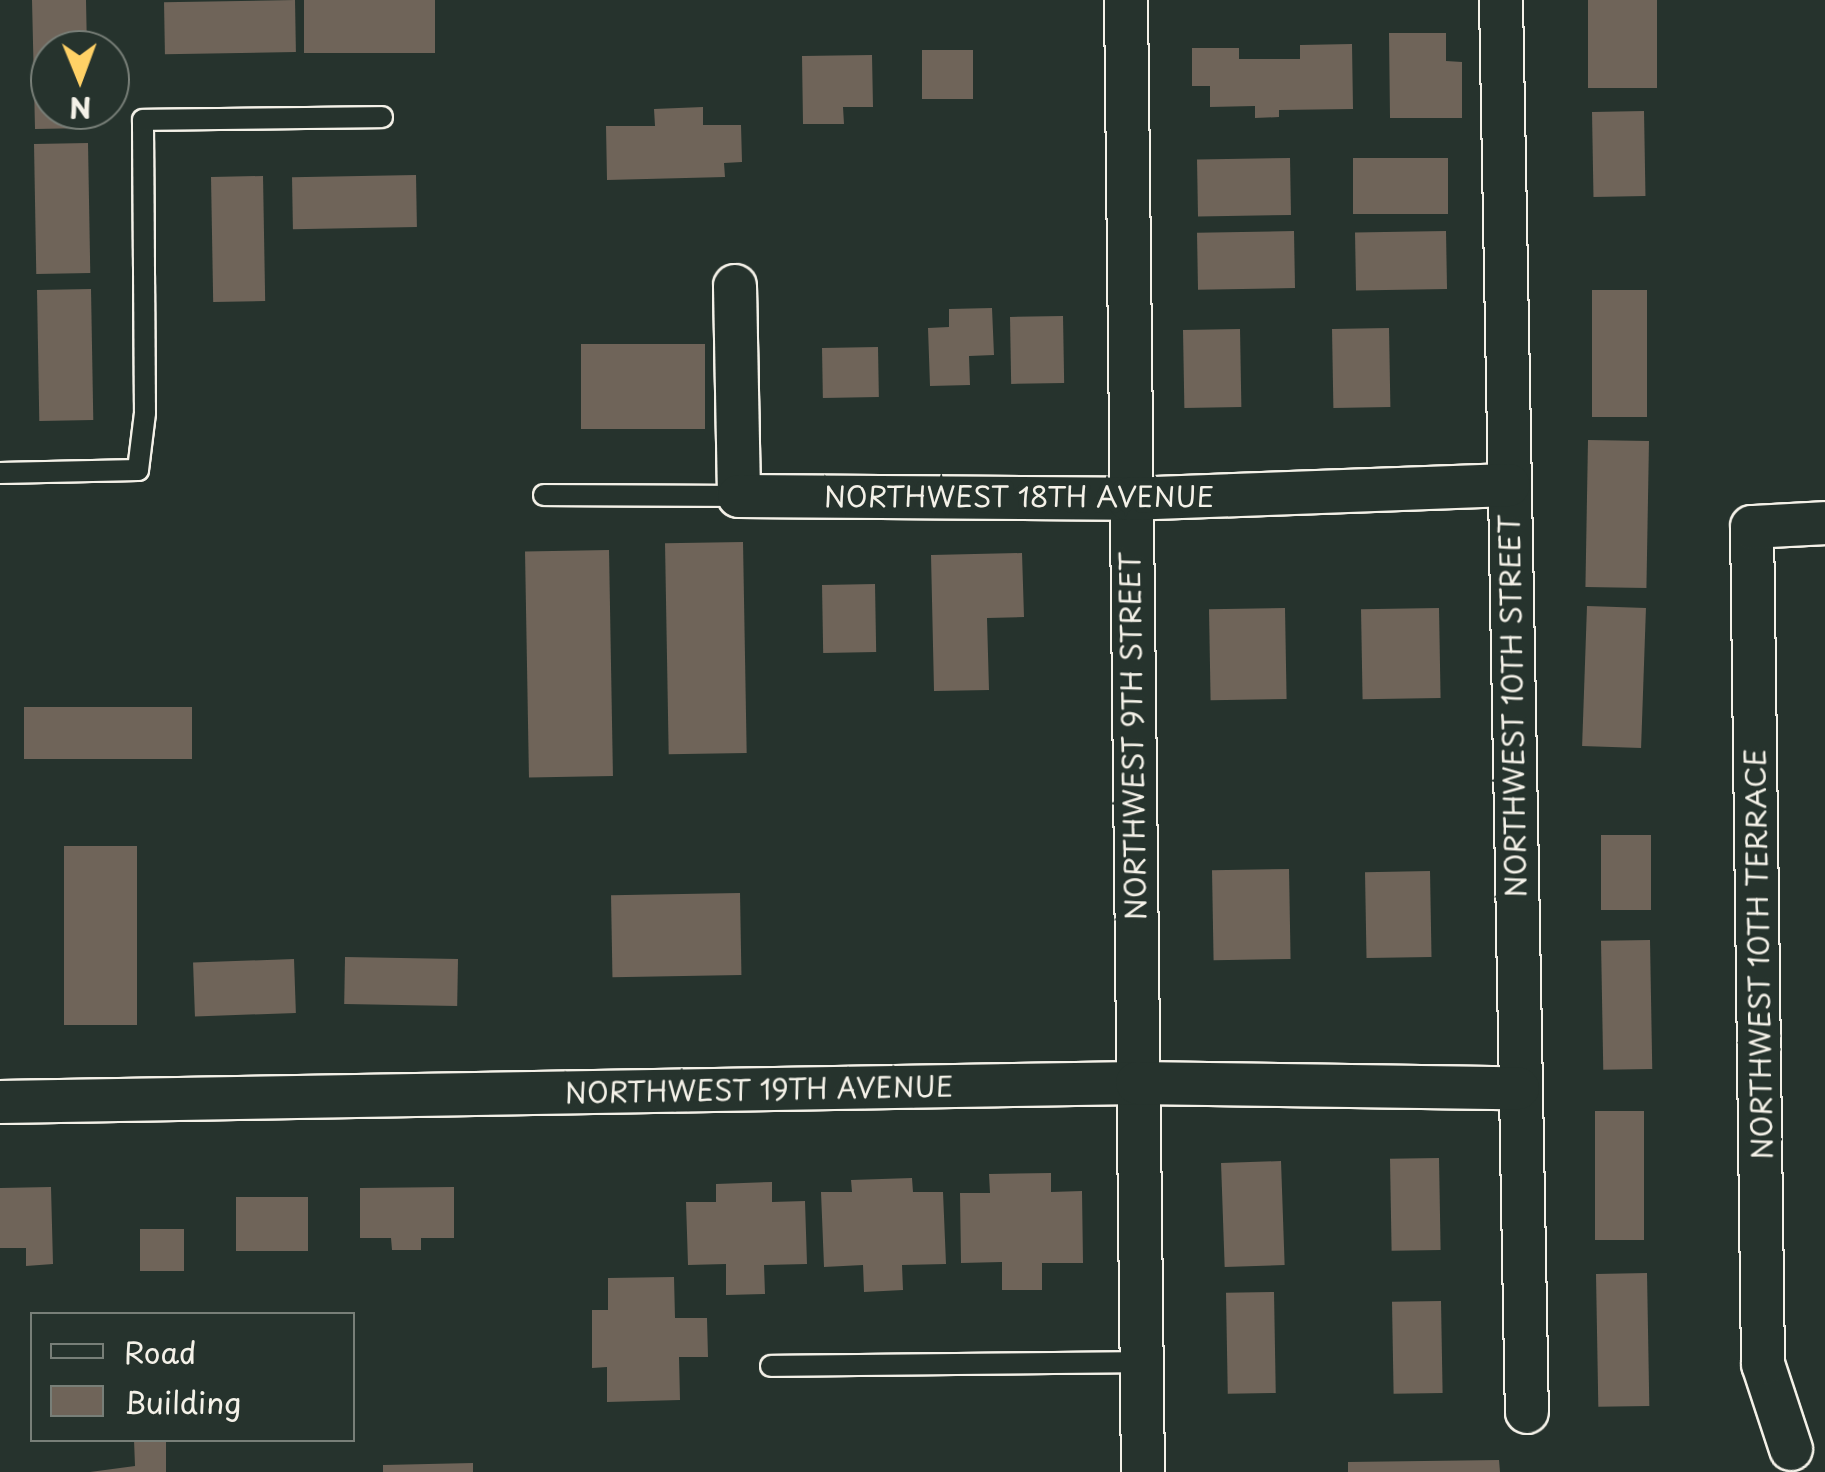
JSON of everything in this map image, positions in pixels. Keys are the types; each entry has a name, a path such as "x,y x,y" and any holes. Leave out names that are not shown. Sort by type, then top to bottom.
{"street":[{"name":"NORTHWEST 9TH STREET","path":"1126,0 1128,499 1143,1472"},
{"name":"NORTHWEST 10TH STREET","path":"1501,0 1518,1088 1527,1412"},
{"path":"735,286 739,496"},
{"name":"NORTHWEST 18TH AVENUE","path":"739,496 1128,499 1509,486"},
{"name":"NORTHWEST 10TH TERRACE","path":"1791,1449 1763,1364 1752,527 1825,523"},
{"name":"NORTHWEST 19TH AVENUE","path":"0,1102 1137,1083 1518,1088"}],"lane":[{"path":"0,473 138,470 144,413 142,120 382,116"},
{"path":"544,495 739,496"},
{"path":"771,1366 1141,1362"}],"building":[{"path":"32,0 86,0 87,30 33,30"},
{"path":"295,0 296,52 165,54 164,2"},
{"path":"304,0 435,0 435,53 304,53"},
{"path":"1588,0 1657,0 1657,88 1588,88"},
{"path":"1389,33 1446,33 1446,61 1462,62 1462,118 1390,118"},
{"path":"1352,44 1353,109 1279,110 1279,117 1255,118 1255,106 1210,107 1210,86 1192,86 1192,48 1239,48 1239,59 1300,59 1300,45"},
{"path":"922,50 973,50 973,99 922,99"},
{"path":"872,55 873,107 843,107 844,124 803,124 802,56"},
{"path":"703,107 703,125 741,125 742,162 724,163 725,177 607,180 606,126 655,126 654,109"},
{"path":"1644,111 1645,196 1593,197 1592,112"},
{"path":"88,143 90,273 36,274 34,144"},
{"path":"1290,158 1291,215 1198,217 1197,160"},
{"path":"1353,158 1448,158 1448,214 1353,214"},
{"path":"416,175 417,227 293,229 292,177"},
{"path":"263,176 265,301 213,302 211,177"},
{"path":"1294,231 1295,288 1198,290 1197,233"},
{"path":"1446,231 1447,289 1356,291 1355,233"},
{"path":"91,289 93,420 39,421 37,290"},
{"path":"1592,290 1647,290 1647,417 1592,417"},
{"path":"992,308 994,355 969,356 970,385 930,386 928,328 949,327 949,309"},
{"path":"1063,316 1064,383 1011,384 1010,317"},
{"path":"1389,328 1390,407 1333,408 1332,329"},
{"path":"1240,329 1241,407 1184,408 1183,330"},
{"path":"581,344 705,344 705,429 581,429"},
{"path":"878,347 879,397 823,398 822,348"},
{"path":"1588,440 1649,441 1646,588 1585,587"},
{"path":"743,542 747,753 669,754 665,543"},
{"path":"609,550 613,776 529,777 525,551"},
{"path":"1022,553 1024,617 987,618 989,690 934,691 931,555"},
{"path":"875,584 876,652 823,653 822,585"},
{"path":"1587,606 1646,608 1641,748 1582,746"},
{"path":"1285,608 1287,699 1211,700 1209,609"},
{"path":"1439,608 1441,698 1363,699 1361,609"},
{"path":"24,707 192,707 192,759 24,759"},
{"path":"1601,835 1651,835 1651,910 1601,910"},
{"path":"64,846 137,846 137,1025 64,1025"},
{"path":"1289,869 1291,959 1214,960 1212,870"},
{"path":"1430,871 1432,957 1367,958 1365,872"},
{"path":"740,893 741,975 612,977 611,895"},
{"path":"1650,940 1652,1069 1603,1070 1601,941"},
{"path":"345,957 458,959 457,1006 344,1004"},
{"path":"294,959 296,1013 195,1016 193,963"},
{"path":"1595,1111 1644,1111 1644,1240 1595,1240"},
{"path":"1439,1158 1441,1250 1392,1251 1390,1159"},
{"path":"1281,1161 1285,1265 1225,1267 1221,1163"},
{"path":"1051,1173 1051,1192 1082,1191 1083,1263 1042,1263 1042,1290 1002,1290 1002,1262 961,1263 960,1193 990,1193 989,1174"},
{"path":"912,1178 913,1192 943,1192 946,1264 902,1265 903,1290 864,1292 863,1265 824,1267 821,1192 852,1192 851,1180"},
{"path":"772,1182 772,1202 805,1201 807,1264 764,1265 765,1294 726,1295 726,1264 688,1265 686,1202 716,1202 716,1184"},
{"path":"51,1187 53,1264 26,1266 26,1248 0,1248 0,1188"},
{"path":"454,1187 454,1238 421,1238 421,1250 392,1250 391,1238 360,1238 360,1188"},
{"path":"236,1197 308,1197 308,1251 236,1251"},
{"path":"140,1229 184,1229 184,1271 140,1271"},
{"path":"1647,1273 1649,1406 1598,1407 1596,1274"},
{"path":"674,1277 675,1318 707,1318 708,1357 679,1357 680,1400 607,1402 607,1367 592,1368 592,1310 608,1310 608,1278"},
{"path":"1274,1292 1276,1393 1228,1394 1226,1293"},
{"path":"1441,1301 1443,1393 1394,1394 1392,1302"},
{"path":"134,1442 166,1442 166,1472 90,1472 135,1466"},
{"path":"1499,1460 1500,1472 1348,1472 1348,1462"},
{"path":"473,1463 473,1472 383,1472 383,1465"}]}
